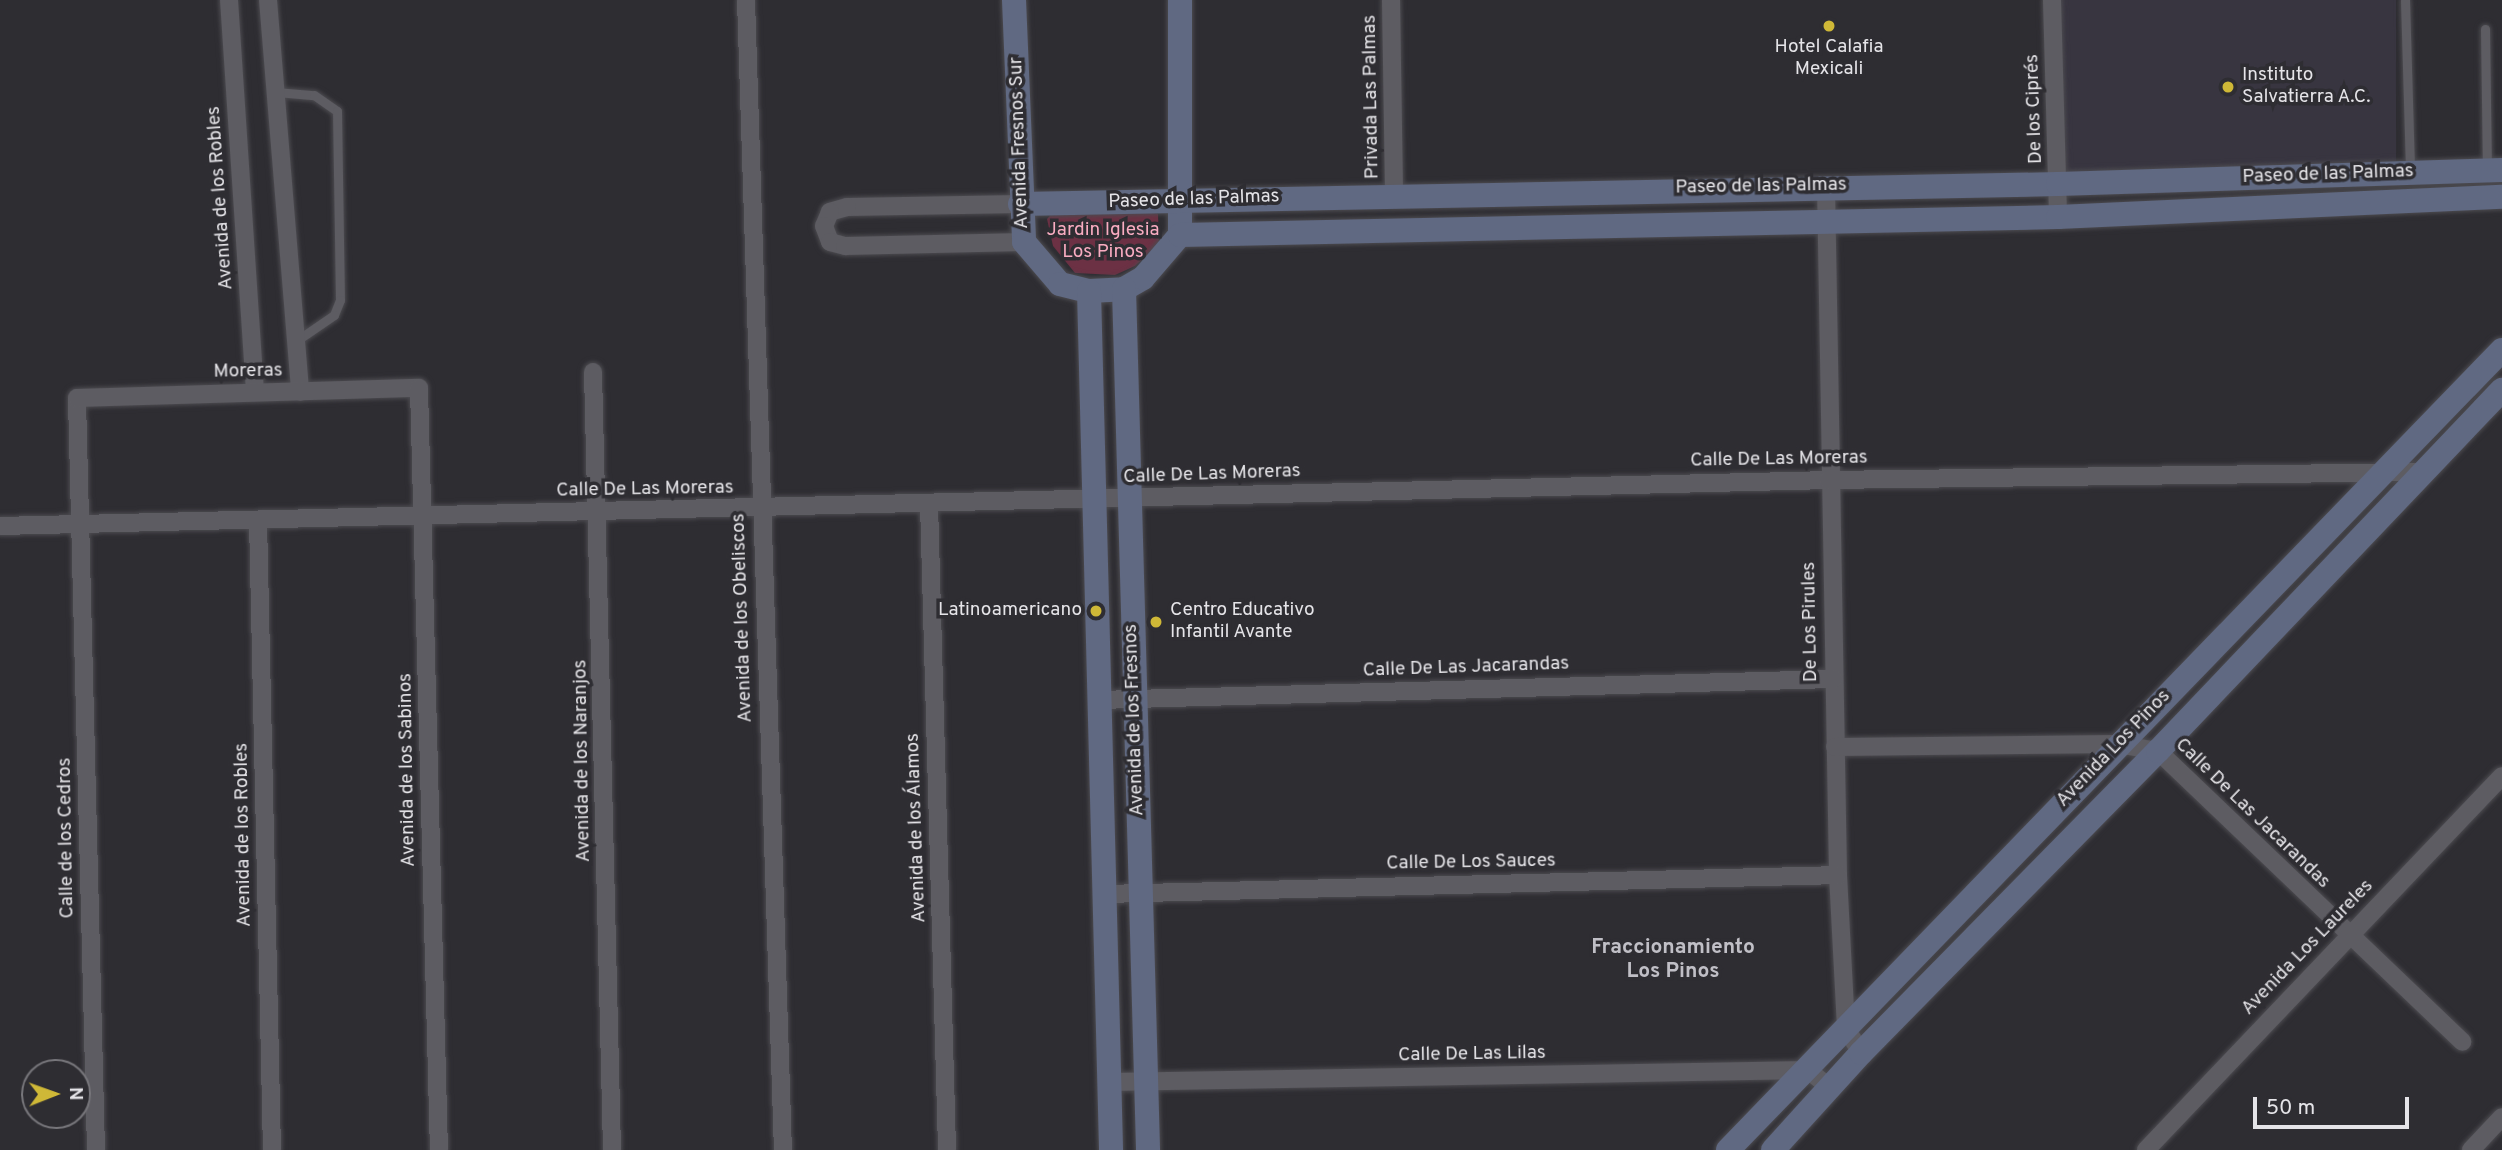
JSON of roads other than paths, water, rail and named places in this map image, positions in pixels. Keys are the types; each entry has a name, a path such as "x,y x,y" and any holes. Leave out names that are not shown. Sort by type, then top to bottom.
{"street":[{"name":"Avenida de los Robles","path":"229,0 255,392"},
{"path":"268,0 300,392"},
{"name":"Avenida de los Obeliscos","path":"746,0 783,1150"},
{"name":"Avenida Fresnos Sur","path":"1014,0 1020,204 1024,242 1060,284 1089,291"},
{"path":"1089,291 1124,289 1162,260 1180,235 1180,0"},
{"name":"Privada Las Palmas","path":"1391,0 1394,194"},
{"name":"De los Ciprés","path":"2052,0 2058,217"},
{"name":"Paseo de las Palmas","path":"1020,204 1394,194 2058,184 2495,170"},
{"name":"De Los Pirules","path":"1826,186 1828,480 1838,875 1846,1028 1861,1053"},
{"name":"Paseo de las Palmas","path":"1180,235 1825,219 2058,217 2502,197"},
{"path":"1020,204 847,207 830,212 824,226 830,242 845,246 1024,242"},
{"name":"Avenida de los Fresnos","path":"1124,289 1148,1150"},
{"name":"Avenida de los Fresnos","path":"1089,291 1111,1150"},
{"name":"Avenida Los Pinos","path":"1728,1150 1808,1070 2117,744 2386,473 2502,350"},
{"name":"Avenida de los Naranjos","path":"593,372 599,512 612,1150"},
{"name":"Moreras","path":"77,398 419,388"},
{"name":"Avenida de los Sabinos","path":"419,388 439,1150"},
{"name":"Avenida Los Pinos","path":"1773,1150 1861,1053 2158,751 2502,390"},
{"name":"Calle de los Cedros","path":"77,398 96,1150"},
{"name":"Calle De Las Moreras","path":"0,526 1828,480 2426,472"},
{"name":"Avenida de los Álamos","path":"929,504 947,1150"},
{"name":"Avenida de los Robles","path":"258,520 272,1150"},
{"name":"Calle De Las Jacarandas","path":"1099,700 1834,678"},
{"name":"Calle De Las Jacarandas","path":"1835,747 2117,744 2158,751 2348,937 2462,1042"},
{"name":"Avenida Los Laureles","path":"2146,1150 2502,776"},
{"name":"Calle De Los Sauces","path":"1105,894 1838,875"},
{"path":"1808,1070 1830,1088"},
{"name":"Calle De Las Lilas","path":"1109,1082 1808,1070"},
{"path":"2471,1150 2502,1117"}],"lane":[{"path":"2405,0 2410,173"},
{"path":"2485,29 2495,170"},
{"path":"276,92 314,95 337,111 340,300 324,323 296,341"}],"place":[{"name":"Hotel Calafia Mexicali","path":"1829,26"},
{"name":"Instituto Salvatierra A.C.","path":"2228,87"},
{"name":"Latinoamericano","path":"1096,611"},
{"name":"Centro Educativo Infantil Avante","path":"1156,622"}],"district":[{"name":"Fraccionamiento Los Pinos","path":"1673,960"}],"park label":[{"name":"Jardin Iglesia Los Pinos","path":"1103,242"}]}
